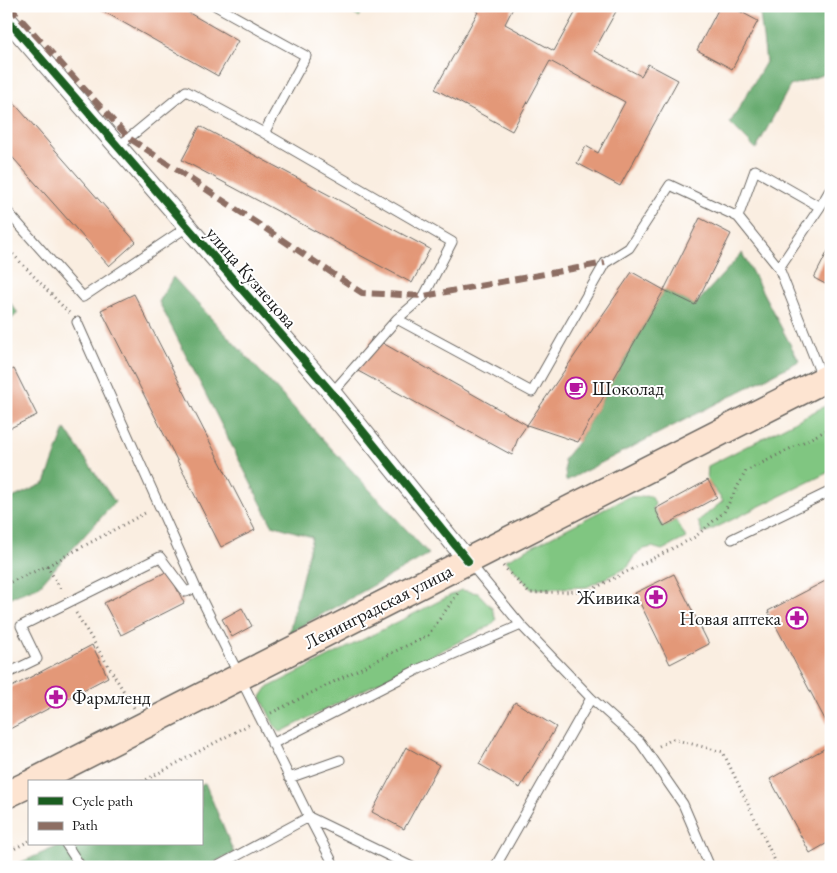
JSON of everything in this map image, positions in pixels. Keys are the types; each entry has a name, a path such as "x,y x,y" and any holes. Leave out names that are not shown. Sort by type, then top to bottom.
{"main road":[{"name":"Ленинградская улица","path":"37,780 827,378"},
{"path":"6,795 28,784"}],"street":[{"name":"улица Кузнецова","path":"6,18 332,393 468,561"}],"lane":[{"path":"216,6 306,56 264,133"},
{"path":"118,147 186,92 264,133 452,242 424,296 398,319 332,393"},
{"path":"738,217 755,170 820,207"},
{"path":"398,319 532,392 605,263 629,248 670,186 738,217 779,268 827,378"},
{"path":"779,268 831,188"},
{"path":"6,210 83,297 187,227"},
{"path":"77,322 196,588 308,817 335,867"},
{"path":"732,539 831,491"},
{"path":"6,674 37,659 21,626 160,557 186,592 196,588"},
{"path":"468,561 521,625 591,698 640,742 683,804 710,867"},
{"path":"272,744 419,670 521,625"},
{"path":"495,867 591,698"},
{"path":"289,778 340,760"},
{"path":"216,867 308,817"},
{"path":"308,817 412,867"},
{"path":"67,846 81,867"}],"path":[{"path":"6,247 77,322"},
{"path":"6,584 47,566 145,512 142,503"},
{"path":"47,566 144,725"},
{"path":"647,753 673,738 723,752 778,867"},
{"path":"6,853 28,842"}],"green space":[{"path":"339,6 365,6 359,17"},
{"path":"759,6 831,6 831,72 790,86 756,149 730,123 766,62"},
{"path":"742,253 799,361 566,481 564,459 578,442 664,290 695,305"},
{"path":"173,277 429,554 289,633 312,537 272,525 159,302"},
{"path":"6,297 18,313 6,324"},
{"path":"831,403 831,471 703,534 698,521 723,501 707,480 708,466"},
{"path":"65,429 115,502 38,587 6,599 6,501 45,483"},
{"path":"651,496 655,503 653,509 663,527 676,520 686,538 662,550 652,547 644,549 634,556 628,567 587,587 531,589 506,560 628,497"},
{"path":"461,590 478,593 492,608 496,620 490,626 281,732 274,725 261,697 267,688"},
{"path":"205,783 234,853 205,867 10,867 58,846 202,846 202,784"}],"building":[{"path":"94,6 177,6 238,41 218,76"},
{"path":"475,6 514,6 505,24 554,51 579,6 619,6 594,51 641,76 648,64 678,80 620,186 577,163 586,146 598,153 625,102 550,61 512,131 435,89 478,12 474,9"},
{"path":"720,6 730,6 758,21 732,69 697,50"},
{"path":"6,94 136,242 109,266 6,150"},
{"path":"200,126 430,249 412,283 182,160"},
{"path":"700,218 731,234 695,305 664,290"},
{"path":"831,245 831,287 814,278"},
{"path":"632,272 664,290 578,442 527,425"},
{"path":"134,294 255,530 221,547 101,310"},
{"path":"372,337 527,425 518,438 512,455 358,371"},
{"path":"14,369 37,415 6,430 6,372"},
{"path":"708,480 717,497 664,526 655,509"},
{"path":"168,571 184,603 121,635 104,603"},
{"path":"674,574 709,644 670,664 635,593"},
{"path":"831,578 831,731 768,611"},
{"path":"242,608 252,626 232,637 222,619"},
{"path":"92,645 108,677 6,731 6,690"},
{"path":"515,702 556,727 520,788 479,764"},
{"path":"831,745 831,841 810,853 770,779"},
{"path":"406,747 439,765 404,829 372,812"}],"marked path":[{"path":"9,6 129,138 362,293 424,296 605,263"}],"cycle path":[{"path":"6,18 332,393 468,561"}],"place":[{"name":"Шоколад","path":"576,388"},
{"name":"Живика","path":"656,597"},
{"name":"Новая аптека","path":"797,618"},
{"name":"Фармленд","path":"56,697"}]}
